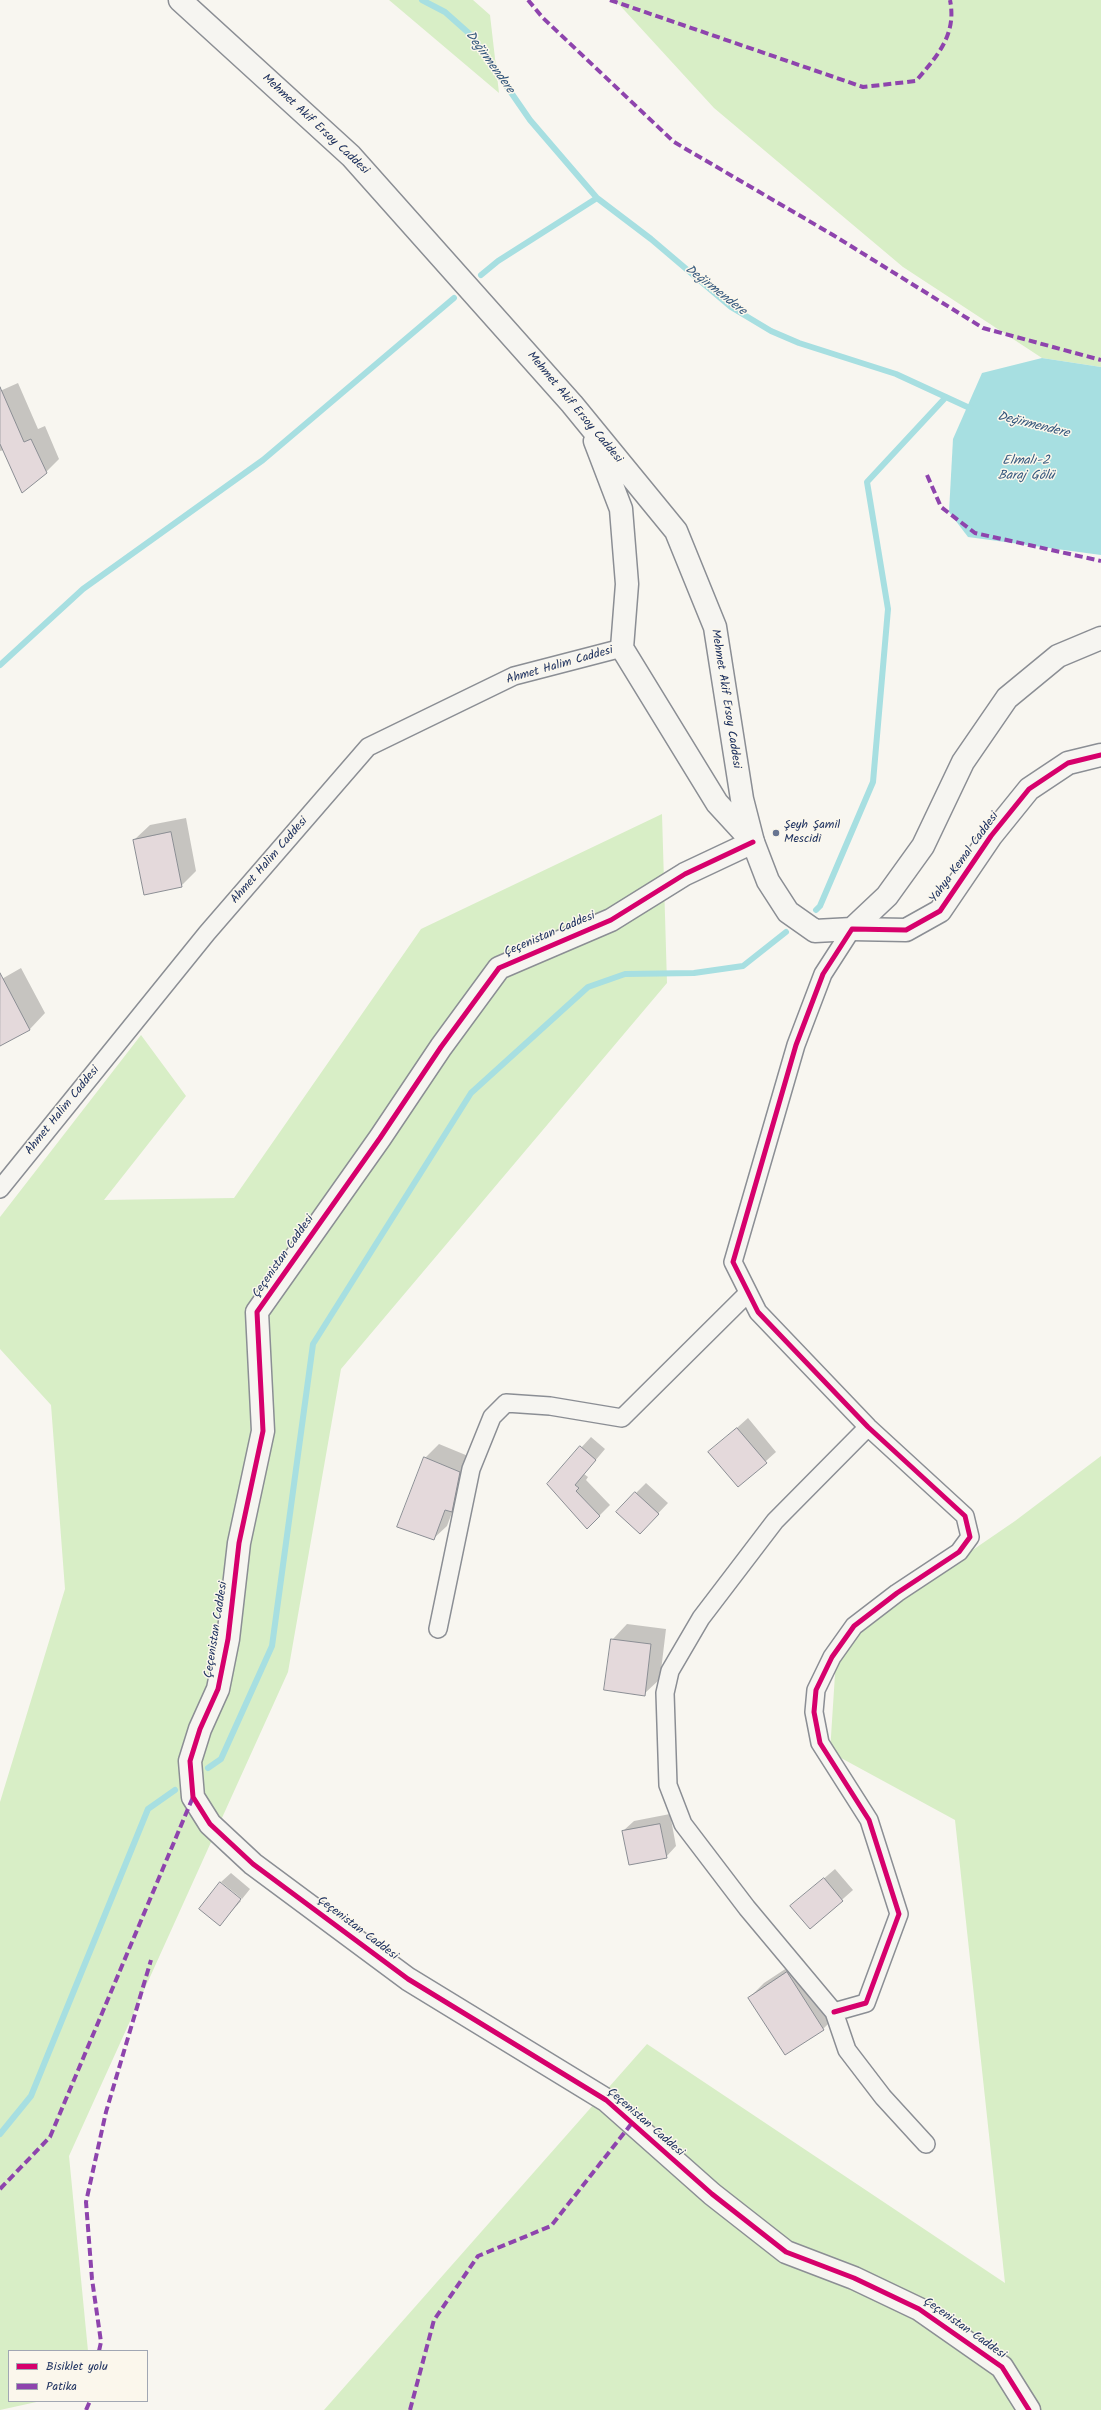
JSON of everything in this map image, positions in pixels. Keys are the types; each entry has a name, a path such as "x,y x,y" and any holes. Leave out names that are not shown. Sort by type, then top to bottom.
{"street":[{"name":"Mehmet Akif Ersoy Caddesi","path":"180,0 351,156 587,422 676,531 715,627 742,799 753,842 768,881 788,912 815,931 852,929"},
{"path":"587,422 621,508 627,584 622,648 717,803 753,842"},
{"path":"834,2012 866,2003 899,1914 869,1820 820,1743 814,1712 816,1690 832,1657 854,1626 897,1593 959,1552 970,1537 965,1516 868,1426 758,1312 733,1262 796,1045 823,974 852,929 887,896 923,846 963,762 1007,698 1058,656 1101,638"},
{"name":"Ahmet Halim Caddesi","path":"0,1189 207,933 368,748 514,676 622,648"},
{"name":"Yahya Kemal Caddesi","path":"852,929 906,930 940,911 991,836 1029,789 1068,763 1101,755"},
{"name":"Çeçenistan Caddesi","path":"753,842 684,874 611,920 499,968 441,1047 380,1138 257,1312 263,1431 239,1543 228,1639 218,1689 200,1729 190,1762 193,1797 210,1824 253,1864 408,1979 606,2100 712,2194 786,2252 854,2278 919,2309 1002,2367 1029,2410"},
{"path":"438,1629 471,1469 492,1417 506,1403 550,1406 622,1418 748,1293"},
{"path":"868,1426 776,1521 701,1618 670,1671 665,1693 668,1785 683,1824 747,1908 834,2012 847,2050 883,2097 926,2144"}],"green space":[{"path":"389,0 473,0 490,15 499,93"},
{"path":"615,0 1101,0 1101,367 1042,358 903,267 714,108"},
{"path":"662,814 667,983 341,1369 288,1672 69,2156 88,2350 8,2350 8,2402 36,2402 0,2410 0,1802 65,1589 51,1405 0,1349 0,1217 141,1035 186,1096 104,1200 234,1198 421,929"},
{"path":"1101,1456 1101,2410 324,2410 647,2044 1005,2283 955,1820 830,1752 837,1643 1015,1521"}],"water":[{"name":"Elmalı-2 Baraj Gölü","path":"1042,358 1101,367 1101,555 968,537 949,512 953,439 982,373"}],"building":[{"path":"0,387 24,442 31,439 47,473 22,493 0,444"},
{"path":"171,832 182,887 144,895 133,840"},
{"path":"0,973 30,1030 0,1046"},
{"path":"737,1428 767,1463 738,1487 708,1452"},
{"path":"580,1446 596,1460 575,1485 579,1488 576,1491 600,1516 587,1529 547,1484"},
{"path":"424,1457 460,1472 452,1512 445,1510 434,1540 397,1527"},
{"path":"635,1492 659,1514 640,1534 616,1512"},
{"path":"611,1639 651,1644 645,1696 604,1690"},
{"path":"660,1824 667,1858 629,1865 622,1831"},
{"path":"824,1878 843,1901 810,1929 790,1906"},
{"path":"220,1882 241,1899 220,1926 199,1909"},
{"path":"787,1972 824,2030 785,2055 748,1998"}],"waterway":[{"name":"Değirmendere","path":"422,0 445,12 472,36 530,120 597,198 651,239 731,307 771,331 799,343 896,374 974,410"},
{"path":"481,275 498,261 597,198"},
{"path":"0,665 83,589 263,460 454,298"},
{"path":"816,910 820,906 873,782 888,609 867,482 946,397"},
{"path":"208,1768 221,1759 272,1646 313,1344 471,1093 588,987 625,974 694,973 743,966 786,932"},
{"path":"0,2134 31,2096 148,1809 175,1790"}],"marked path":[{"path":"528,0 543,18 674,142 833,235 983,328 1101,360"},
{"path":"610,0 863,87 916,81 938,54 944,44 951,24 950,0"},
{"path":"927,475 941,507 975,533 1101,561"},
{"path":"0,2189 50,2137 193,1797"},
{"path":"99,2350 101,2342 92,2279 86,2202 106,2112 151,1960"},
{"path":"410,2410 434,2320 478,2256 551,2226 632,2123"},
{"path":"86,2410 90,2402"}],"cycle path":[{"path":"834,2012 866,2003 899,1914 869,1820 820,1743 814,1712 816,1690 832,1657 854,1626 897,1593 959,1552 970,1537 965,1516 868,1427 758,1312 733,1262 796,1045 823,974 852,929 906,930 940,911 991,836 1029,789 1068,763 1101,755"},
{"path":"753,842 685,874 611,920 499,968 441,1047 380,1138 257,1312 263,1431 239,1543 228,1639 218,1689 200,1729 190,1761 193,1797 210,1824 253,1864 408,1979 606,2100 712,2194 786,2252 854,2278 919,2309 1002,2367 1029,2410"}],"place":[{"name":"Şeyh Şamil Mescidi","path":"776,833"}]}
